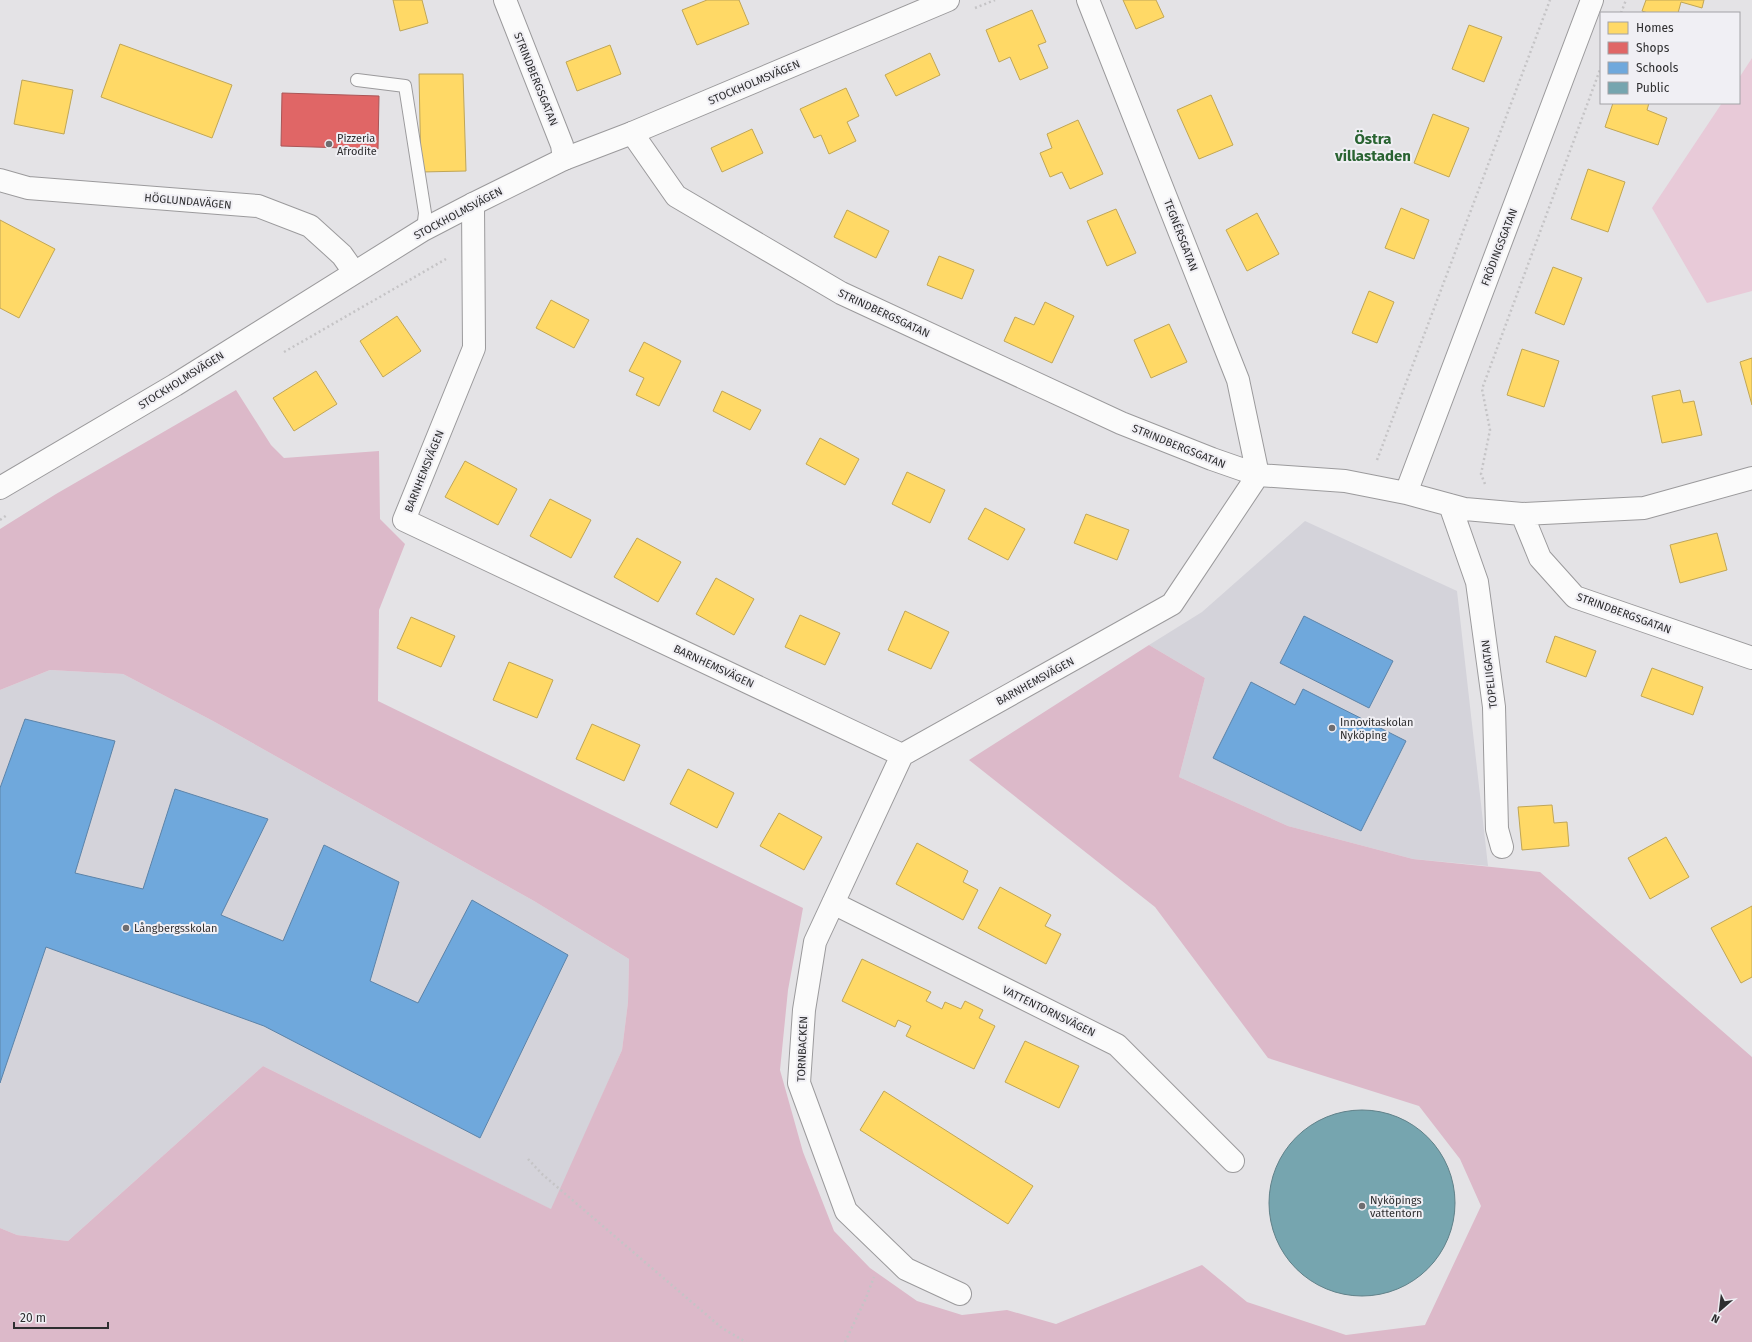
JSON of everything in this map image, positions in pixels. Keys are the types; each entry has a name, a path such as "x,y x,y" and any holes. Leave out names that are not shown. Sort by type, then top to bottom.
{"street":[{"name":"STRINDBERGSGATAN","path":"505,0 562,145 564,159"},
{"name":"STOCKHOLMSVÄGEN","path":"0,488 175,386 423,230 473,204 564,159 632,133 948,0"},
{"name":"TEGNÉRSGATAN","path":"1088,0 1238,380 1258,476"},
{"name":"FRÖDINGSGATAN","path":"1406,493 1592,0"},
{"name":"STRINDBERGSGATAN","path":"632,133 676,196 841,293 1121,423 1212,460 1258,476 1345,481 1406,493 1465,509 1522,514 1540,558 1575,597 1752,658"},
{"name":"HÖGLUNDAVÄGEN","path":"0,180 28,188 258,206 310,226 342,255 354,272"},
{"name":"BARNHEMSVÄGEN","path":"473,204 474,348 404,520 902,755 1172,604 1258,476"},
{"path":"1522,514 1644,508 1752,478"},
{"name":"TOPELIIGATAN","path":"1450,505 1478,582 1494,707 1496,829 1502,847"},
{"name":"TORNBACKEN","path":"902,755 816,942 804,1010 799,1083 846,1211 906,1269 960,1294"},
{"name":"VATTENTORNSVÄGEN","path":"833,903 1117,1045 1233,1161"}],"lane":[{"path":"356,80 404,86 425,213 423,230"}],"path":[{"path":"1367,486 1550,0"},
{"path":"1621,12 1626,0"},
{"path":"1496,511 1481,474 1490,430 1482,389 1600,70"},
{"path":"528,1159 542,1174 722,1328 746,1342"},
{"path":"845,1342 866,1298 885,1248"}],"shaded area":[{"path":"1752,58 1752,291 1707,303 1652,208 1721,104 1740,104 1740,76"},
{"path":"236,390 271,445 284,458 379,451 380,519 405,544 379,610 378,701 803,908 788,990 780,1070 803,1152 834,1231 870,1268 917,1301 962,1315 1007,1310 1056,1324 1202,1265 1247,1302 1346,1335 1425,1325 1481,1206 1460,1159 1419,1106 1268,1058 1155,907 969,760 1149,645 1205,678 1179,777 1288,826 1413,859 1540,872 1752,1057 1752,1342 0,1342 0,1228 17,1235 68,1241 263,1066 551,1209 622,1050 628,1002 629,959 534,901 213,721 123,674 50,670 0,690 0,529 56,494"},
{"name":"Innovitaskolan Nyköping","path":"1305,521 1457,591 1488,866 1413,859 1288,826 1179,777 1205,678 1149,645 1202,612"},
{"path":"50,670 123,674 213,721 534,901 629,959 628,1002 622,1050 552,1210 263,1066 68,1241 17,1235 0,1228 0,690"}],"building: Homes":[{"path":"393,0 422,0 428,23 400,31"},
{"path":"707,0 739,0 749,24 697,45 682,10"},
{"path":"1123,0 1156,0 1164,17 1136,29"},
{"path":"1646,0 1704,0 1702,8 1681,2 1678,12 1642,11"},
{"path":"1032,10 1046,42 1038,45 1048,68 1020,80 1010,57 999,62 986,30"},
{"path":"1469,25 1502,37 1484,82 1452,69"},
{"path":"120,44 232,85 212,138 101,97"},
{"path":"610,45 621,74 577,91 566,62"},
{"path":"930,53 940,75 896,96 885,75"},
{"path":"419,74 463,74 466,171 421,172"},
{"path":"22,80 73,90 64,134 14,124"},
{"path":"846,88 859,116 847,122 856,141 829,154 821,135 814,138 800,109"},
{"path":"1211,95 1233,145 1199,159 1177,110"},
{"path":"1613,104 1649,104 1647,110 1667,118 1658,145 1605,127"},
{"path":"1433,114 1469,128 1449,177 1414,163"},
{"path":"1078,120 1103,174 1070,189 1062,172 1050,177 1040,153 1052,148 1047,134"},
{"path":"752,129 763,153 722,172 711,148"},
{"path":"1588,169 1625,182 1608,232 1571,219"},
{"path":"1401,208 1429,220 1414,259 1385,248"},
{"path":"1116,209 1136,253 1107,266 1087,221"},
{"path":"847,210 889,231 876,258 834,237"},
{"path":"1257,213 1279,254 1247,271 1226,230"},
{"path":"0,220 55,249 19,318 0,308"},
{"path":"939,256 974,270 962,299 927,285"},
{"path":"1553,267 1582,278 1564,325 1535,313"},
{"path":"1369,291 1394,302 1377,343 1352,333"},
{"path":"551,300 589,320 574,348 536,328"},
{"path":"1045,302 1074,316 1052,363 1004,341 1015,317 1034,325"},
{"path":"397,316 421,351 383,377 360,341"},
{"path":"1169,324 1187,362 1151,378 1134,340"},
{"path":"644,342 681,361 659,406 636,395 644,378 629,371"},
{"path":"1522,349 1559,361 1544,407 1507,395"},
{"path":"1752,358 1752,405 1740,362"},
{"path":"316,371 337,404 294,431 273,398"},
{"path":"1680,390 1683,403 1694,401 1702,435 1662,443 1652,396"},
{"path":"722,391 761,410 750,430 713,411"},
{"path":"820,438 859,459 845,485 806,464"},
{"path":"465,461 517,489 498,525 445,497"},
{"path":"907,472 945,490 930,523 892,504"},
{"path":"550,499 591,520 571,558 530,536"},
{"path":"985,508 1025,529 1008,560 968,539"},
{"path":"1086,514 1129,530 1117,560 1074,543"},
{"path":"1717,533 1727,570 1680,583 1670,545"},
{"path":"637,538 681,562 658,602 614,577"},
{"path":"716,578 754,599 734,635 696,614"},
{"path":"905,611 949,632 931,669 888,650"},
{"path":"800,615 840,633 825,665 785,647"},
{"path":"411,617 455,636 441,667 397,648"},
{"path":"1555,636 1596,651 1586,677 1546,662"},
{"path":"509,662 553,680 537,718 493,700"},
{"path":"1652,668 1703,687 1693,715 1641,696"},
{"path":"592,724 640,745 624,781 576,759"},
{"path":"688,769 734,793 717,828 670,804"},
{"path":"1552,805 1554,823 1567,822 1569,846 1522,850 1518,807"},
{"path":"779,813 822,837 804,870 760,846"},
{"path":"1666,837 1689,877 1650,899 1628,858"},
{"path":"917,843 968,871 963,882 978,890 963,920 896,884"},
{"path":"1000,887 1051,915 1045,926 1061,934 1046,964 978,928"},
{"path":"1752,906 1752,977 1741,983 1711,928"},
{"path":"862,959 931,992 926,1001 942,1009 945,1002 961,1009 965,1001 983,1010 979,1018 995,1026 974,1069 906,1036 911,1026 898,1020 895,1027 842,1001"},
{"path":"1025,1041 1079,1066 1059,1108 1005,1082"},
{"path":"884,1091 1033,1186 1008,1224 860,1130"}],"building: Shops":[{"path":"282,93 379,96 378,149 281,146"}],"building: Schools":[{"path":"1304,616 1393,661 1369,708 1280,663"},
{"path":"1251,682 1295,705 1303,689 1406,741 1361,831 1213,758"},
{"name":"Långbergsskolan","path":"25,719 115,741 75,873 143,889 175,789 268,819 221,915 283,941 324,845 399,882 370,981 418,1003 472,900 568,955 480,1138 264,1026 46,947 0,1083 0,788"}],"building: Public":[{"name":"Nyköpings vattentorn","path":"1371,1110 1380,1111 1398,1117 1414,1125 1428,1137 1440,1151 1448,1167 1454,1185 1454,1221 1448,1239 1440,1255 1428,1269 1414,1281 1398,1289 1380,1295 1353,1296 1344,1295 1326,1289 1310,1281 1296,1269 1284,1255 1276,1239 1270,1221 1269,1194 1270,1185 1276,1167 1284,1151 1296,1137 1310,1125 1326,1117 1344,1111"}],"place":[{"name":"Pizzeria Afrodite","path":"329,144"},
{"name":"Innovitaskolan Nyköping","path":"1332,728"},
{"name":"Långbergsskolan","path":"126,928"},
{"name":"Nyköpings vattentorn","path":"1362,1206"}],"district":[{"name":"Östra villastaden","path":"1373,148"}]}
